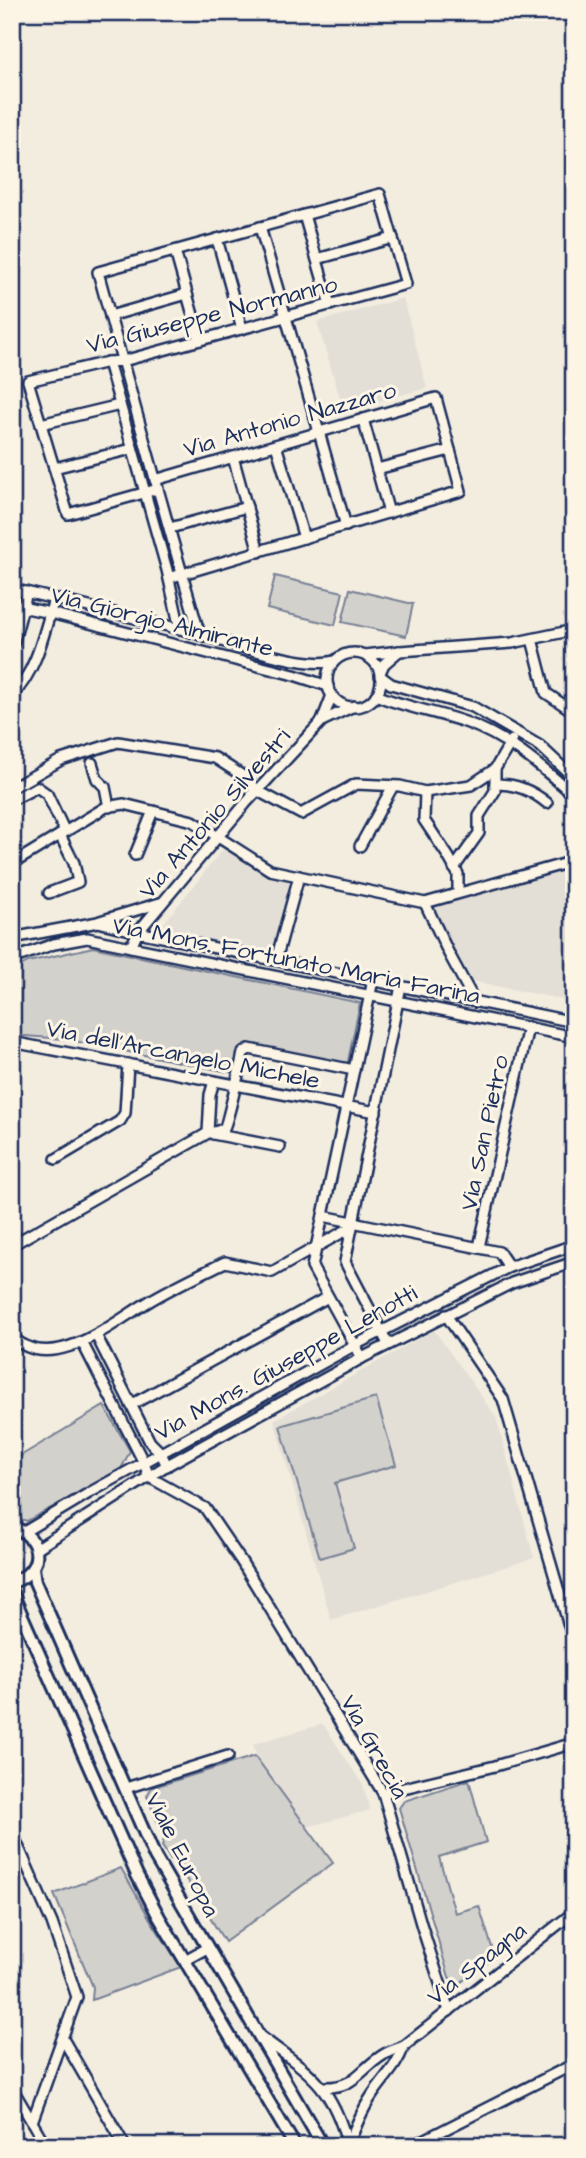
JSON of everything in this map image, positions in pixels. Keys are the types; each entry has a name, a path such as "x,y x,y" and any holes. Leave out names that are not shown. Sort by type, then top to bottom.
{"street":[{"path":"200,635 98,272 380,194 393,238 317,259"},
{"path":"304,215 330,305"},
{"path":"260,227 346,526"},
{"name":"Via Giuseppe Normanno","path":"41,424 28,381 108,362 123,362 406,284 393,238"},
{"path":"217,239 243,329"},
{"path":"175,251 200,340"},
{"path":"110,316 187,294"},
{"path":"108,362 169,578 180,629"},
{"name":"Via Antonio Nazzaro","path":"54,468 68,514 145,493 156,484 233,457 436,398 450,450"},
{"path":"120,405 41,424 54,468 132,449"},
{"path":"363,419 389,513"},
{"path":"276,445 304,538"},
{"path":"169,578 461,491 450,450 377,469"},
{"path":"233,457 259,552"},
{"path":"170,528 247,507"},
{"path":"12,589 27,592"},
{"name":"Via Giorgio Almirante","path":"327,685 23,607 27,592 297,660 323,664 334,661"},
{"path":"12,696 24,683 35,664 54,598"},
{"path":"12,605 23,607 12,648"},
{"path":"400,650 384,664 380,674 380,687 368,702 355,706 343,704 332,695 327,685 327,676 334,661 347,654 365,655 400,650 512,643 574,630"},
{"path":"532,639 546,693 574,712"},
{"path":"365,655 376,664 380,674 391,684 473,707 540,746 574,778"},
{"name":"Via Antonio Silvestri","path":"322,722 332,695"},
{"path":"376,695 466,723 510,743 574,795"},
{"name":"Via Antonio Silvestri","path":"131,947 138,932 246,803 322,722 355,706"},
{"path":"258,791 301,814 356,784 393,786 425,792 471,785 495,769 516,732"},
{"path":"13,784 61,760 118,742 215,758 243,776 256,789 246,803"},
{"path":"92,763 97,779 105,787 109,807"},
{"path":"454,868 479,833 479,816 495,791 495,769"},
{"path":"495,784 509,784 533,792 547,803"},
{"path":"360,846 393,786"},
{"path":"12,800 37,787 47,794 63,833 78,882 49,893"},
{"path":"425,792 424,820 458,874 458,893"},
{"path":"13,861 109,807 124,804 193,821 270,870 425,903 574,861"},
{"path":"135,855 153,811"},
{"path":"276,960 299,876"},
{"path":"98,922 162,903"},
{"path":"425,903 475,1002"},
{"name":"Via Mons. Fortunato Maria Farina","path":"12,938 98,922 574,1022"},
{"name":"Via Mons. Fortunato Maria Farina","path":"12,959 54,944 87,938 574,1037"},
{"path":"362,1358 312,1267 373,980"},
{"path":"388,1344 345,1262 401,986"},
{"name":"Via San Pietro","path":"479,1247 528,1027"},
{"name":"Via dell'Arcangelo Michele","path":"12,1042 376,1112"},
{"path":"12,1245 208,1133 224,1128 228,1122 243,1053 249,1049 354,1070"},
{"path":"56,1158 120,1121 125,1113 128,1064"},
{"path":"208,1133 214,1081"},
{"path":"208,1133 280,1147"},
{"path":"324,1216 351,1225 499,1252 509,1267"},
{"path":"12,1336 20,1344 35,1351 82,1342 150,1301 225,1262 272,1272 316,1249 351,1225"},
{"name":"Via Mons. Giuseppe Lenotti","path":"24,1532 381,1331 509,1267 574,1245"},
{"path":"36,1549 167,1466 388,1344 512,1283 574,1262"},
{"path":"114,1406 129,1402 328,1297"},
{"path":"446,1315 503,1399 574,1643"},
{"path":"96,1335 150,1442 161,1453 167,1466"},
{"path":"82,1342 149,1477"},
{"name":"Via Grecia","path":"149,1477 205,1508 241,1561 383,1793 449,2011"},
{"path":"12,1527 24,1532 36,1549 33,1568 24,1578 12,1582"},
{"name":"Viale Europa","path":"33,1568 35,1582 155,1857 323,2146"},
{"name":"Viale Europa","path":"12,1593 136,1875 295,2146"},
{"path":"383,1793 495,1766 574,1743"},
{"path":"126,1788 228,1755"},
{"path":"12,1832 52,1923 77,1997 32,2122"},
{"name":"Via Spagna","path":"324,2087 339,2087 353,2080 384,2054 404,2046 574,1912"},
{"path":"185,1960 207,1948"},
{"path":"257,2034 324,2087 341,2120 348,2146"},
{"path":"63,2039 125,2146"},
{"name":"Via Spagna","path":"348,2146 358,2119 398,2063 404,2046"},
{"path":"412,2146 574,2064"},
{"path":"12,2088 46,2146"}],"shaded area":[{"path":"403,298 427,388 344,411 317,322"},
{"path":"275,576 343,592 335,625 267,609"},
{"path":"350,589 413,604 406,636 342,622"},
{"path":"223,849 265,875 288,880 290,886 274,952 166,930 163,924"},
{"path":"564,869 574,871 574,1002 467,980 433,907"},
{"path":"93,947 360,1003 347,1066 244,1044 234,1073 64,1039 12,1035 12,971 28,962"},
{"path":"434,1330 496,1417 534,1558 331,1620 274,1420"},
{"path":"376,1398 396,1465 335,1483 354,1548 320,1558 280,1426"},
{"path":"104,1406 130,1451 120,1471 27,1521 12,1517 12,1461"},
{"path":"323,1724 363,1785 370,1810 307,1827 258,1760 253,1744"},
{"path":"255,1756 333,1863 225,1942 175,1861 170,1859 162,1846 164,1838 147,1796 151,1788"},
{"path":"469,1780 486,1842 439,1857 455,1913 479,1906 495,1957 460,1983 454,1983 449,1977 399,1808 404,1801"},
{"path":"121,1868 181,1967 92,2000 93,1987 54,1894"}]}
